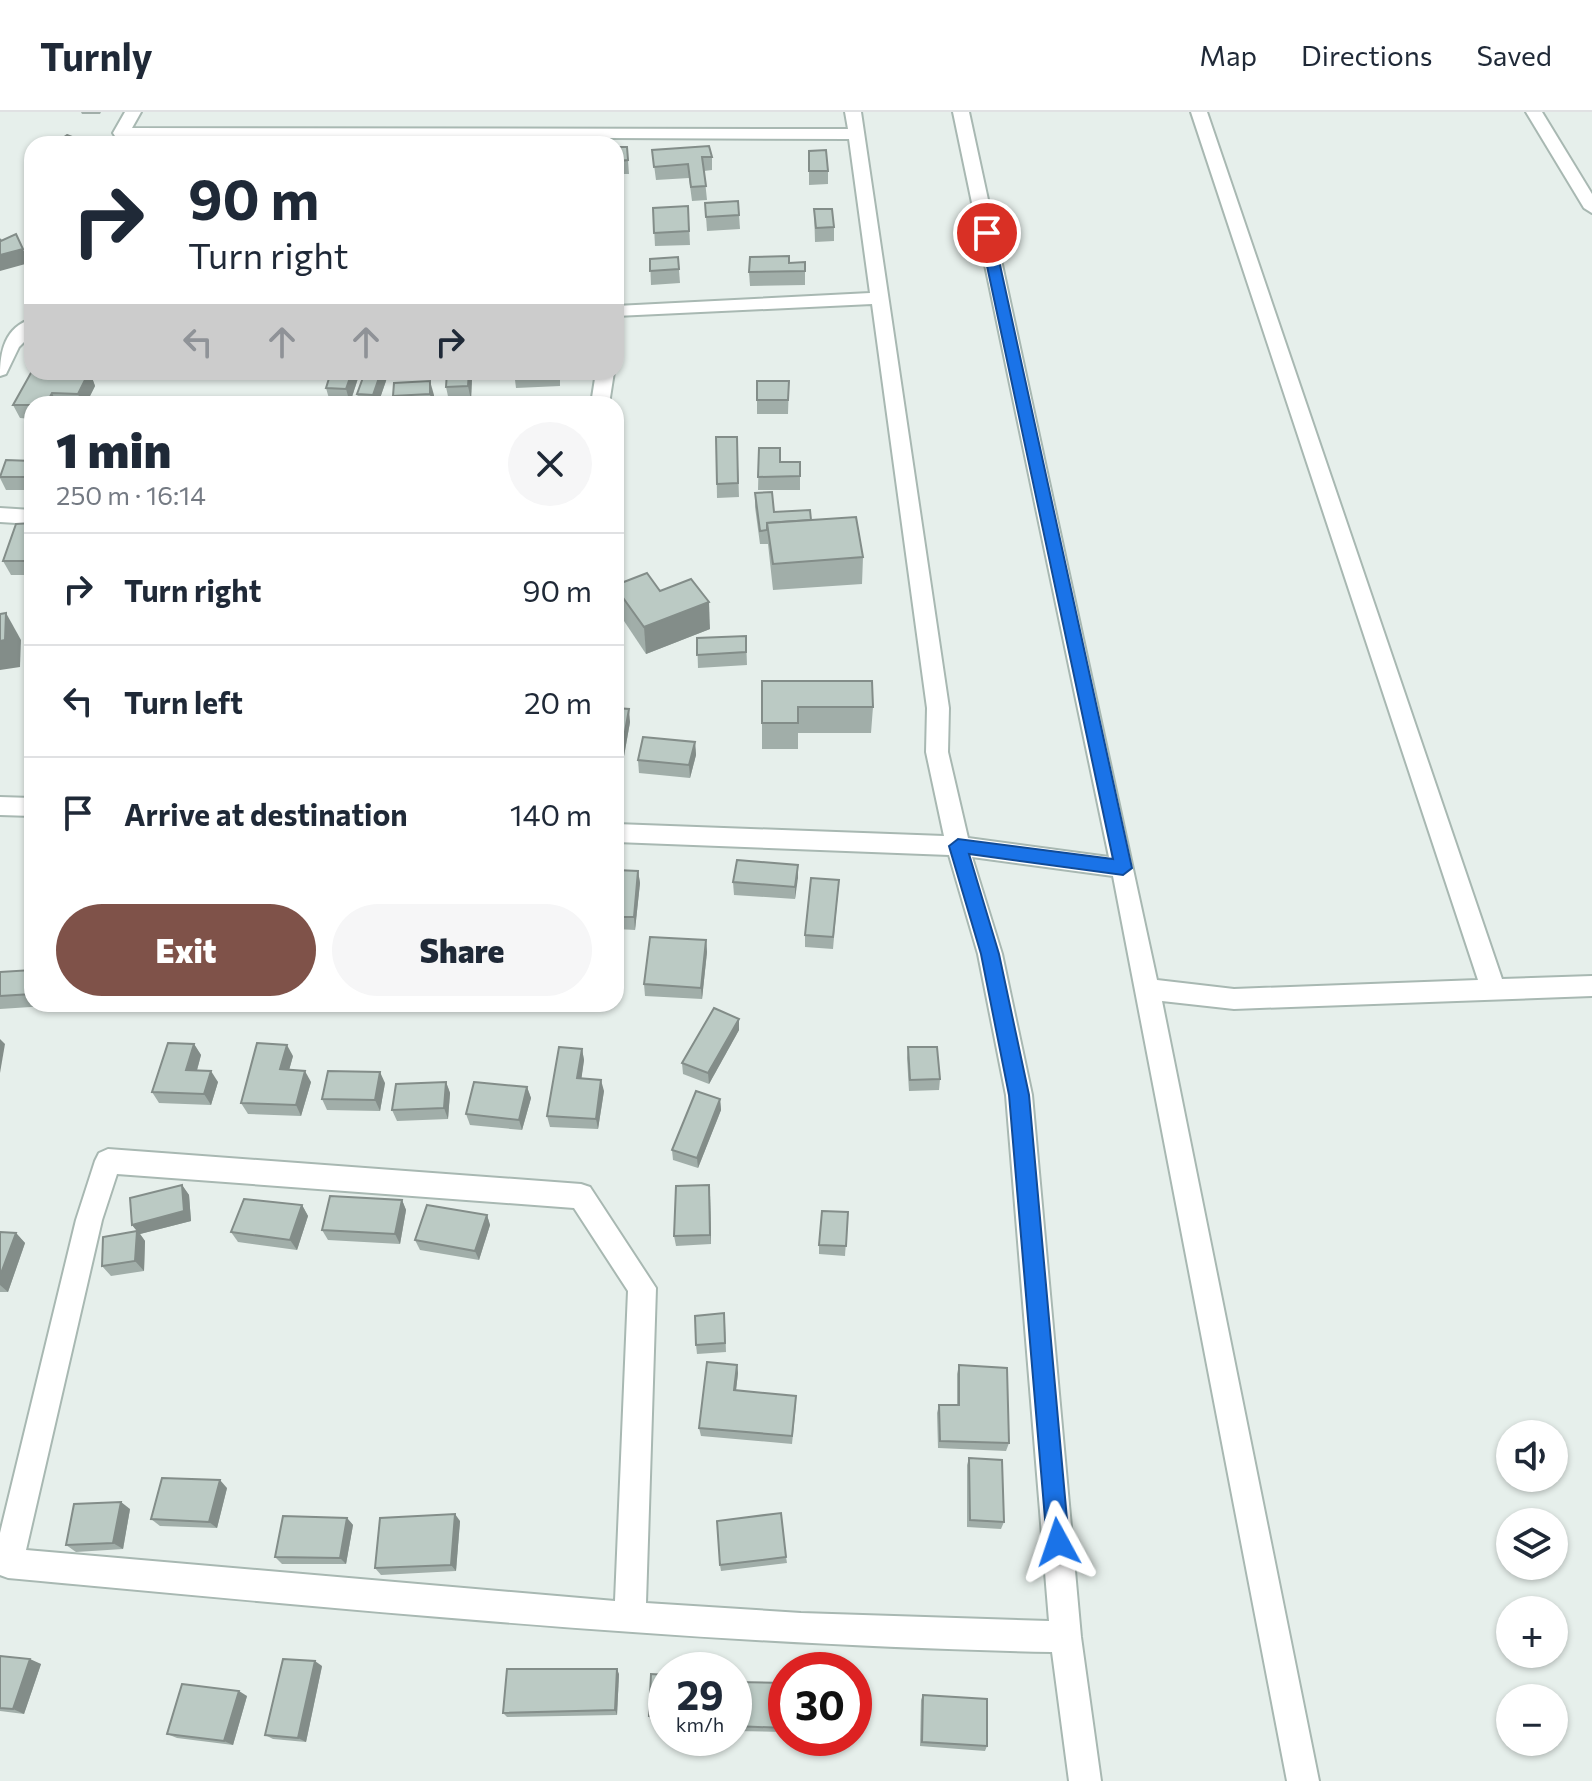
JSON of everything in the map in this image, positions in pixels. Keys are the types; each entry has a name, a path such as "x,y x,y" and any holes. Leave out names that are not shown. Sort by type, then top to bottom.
{"street":[{"path":"133,112 121,133 858,134"},
{"path":"853,112 938,708 937,752 958,846 990,954 1019,1095 1066,1637 1085,1781"},
{"path":"961,112 1123,868 1303,1781"},
{"path":"1199,112 1493,988"},
{"path":"1534,112 1592,208"},
{"path":"624,311 879,298"},
{"path":"0,370 11,345 24,332"},
{"path":"0,515 24,516"},
{"path":"0,806 24,807"},
{"path":"624,833 958,846 1123,868"},
{"path":"1146,989 1234,999 1592,986"},
{"path":"630,1618 642,1288 581,1196 108,1161 89,1220 8,1563 630,1618 974,1636 1066,1637"}],"building":[{"path":"709,146 712,157 702,157 706,186 691,187 688,164 654,167 652,150"},
{"path":"624,147 627,147 628,160 624,160"},
{"path":"826,150 828,171 809,171 809,151"},
{"path":"738,201 739,215 706,217 705,203"},
{"path":"688,206 689,231 654,233 653,208"},
{"path":"814,209 832,209 834,227 816,228"},
{"path":"16,234 23,249 0,255 0,239"},
{"path":"789,256 789,263 805,262 805,271 749,272 750,257"},
{"path":"678,257 679,269 650,271 650,259"},
{"path":"27,380 85,380 78,394 24,396 24,405 13,405"},
{"path":"328,380 349,380 346,389 326,388"},
{"path":"362,380 378,380 373,395 357,394"},
{"path":"446,380 468,380 468,386 446,387"},
{"path":"430,381 430,394 393,396 394,383"},
{"path":"757,381 789,381 788,400 757,400"},
{"path":"716,437 737,437 738,483 717,484"},
{"path":"759,448 780,448 780,462 800,462 800,476 758,477"},
{"path":"6,460 24,461 24,477 0,477"},
{"path":"772,492 774,512 810,510 811,520 767,523 767,530 760,531 755,493"},
{"path":"856,517 863,557 773,564 767,523"},
{"path":"16,524 24,524 24,561 3,561"},
{"path":"647,573 660,591 691,579 709,602 644,627 624,599 624,582"},
{"path":"6,613 5,640 0,641 0,614"},
{"path":"746,636 746,652 697,655 697,638"},
{"path":"762,681 872,681 873,707 798,707 798,723 762,723"},
{"path":"624,709 629,709 624,737"},
{"path":"643,737 695,742 689,765 638,760"},
{"path":"737,860 798,865 795,887 733,882"},
{"path":"624,870 638,871 634,917 624,917"},
{"path":"811,878 839,880 833,937 805,935"},
{"path":"650,937 706,940 701,988 644,984"},
{"path":"24,970 24,994 0,996 0,972"},
{"path":"714,1008 739,1019 708,1073 682,1063"},
{"path":"168,1043 194,1044 186,1070 211,1071 204,1094 152,1092"},
{"path":"257,1043 287,1045 280,1069 305,1071 296,1105 241,1103"},
{"path":"559,1047 582,1049 577,1078 601,1080 596,1119 547,1116"},
{"path":"908,1047 937,1047 940,1079 910,1080"},
{"path":"328,1071 380,1072 375,1100 322,1099"},
{"path":"446,1082 444,1108 392,1110 396,1084"},
{"path":"474,1082 527,1087 519,1120 466,1114"},
{"path":"696,1091 720,1099 697,1158 672,1150"},
{"path":"182,1185 184,1211 132,1225 130,1198"},
{"path":"709,1185 710,1235 674,1236 676,1186"},
{"path":"330,1196 402,1200 395,1234 322,1230"},
{"path":"244,1199 302,1205 290,1240 231,1232"},
{"path":"427,1205 487,1215 475,1251 415,1240"},
{"path":"822,1211 848,1212 846,1246 819,1245"},
{"path":"137,1231 135,1261 102,1266 103,1237"},
{"path":"0,1232 16,1233 0,1276"},
{"path":"724,1313 725,1343 696,1345 695,1316"},
{"path":"707,1362 737,1365 734,1390 796,1396 792,1436 699,1428"},
{"path":"959,1365 1007,1368 1009,1443 940,1441 939,1405 959,1405"},
{"path":"969,1458 1002,1460 1004,1522 970,1520"},
{"path":"162,1478 220,1480 209,1522 151,1519"},
{"path":"121,1502 113,1543 66,1545 74,1504"},
{"path":"781,1513 786,1557 720,1565 717,1521"},
{"path":"455,1514 451,1565 375,1568 380,1518"},
{"path":"283,1516 347,1518 340,1558 275,1557"},
{"path":"0,1656 30,1659 13,1709 0,1708"},
{"path":"283,1659 315,1661 298,1738 265,1735"},
{"path":"507,1669 617,1669 615,1710 503,1713"},
{"path":"752,1682 768,1683 768,1727 752,1727"},
{"path":"182,1684 239,1691 224,1741 167,1734"},
{"path":"923,1695 987,1699 987,1746 922,1742"}],"route":[{"path":"987,233 1123,868 958,846 990,954 1019,1095 1058,1542"}]}
